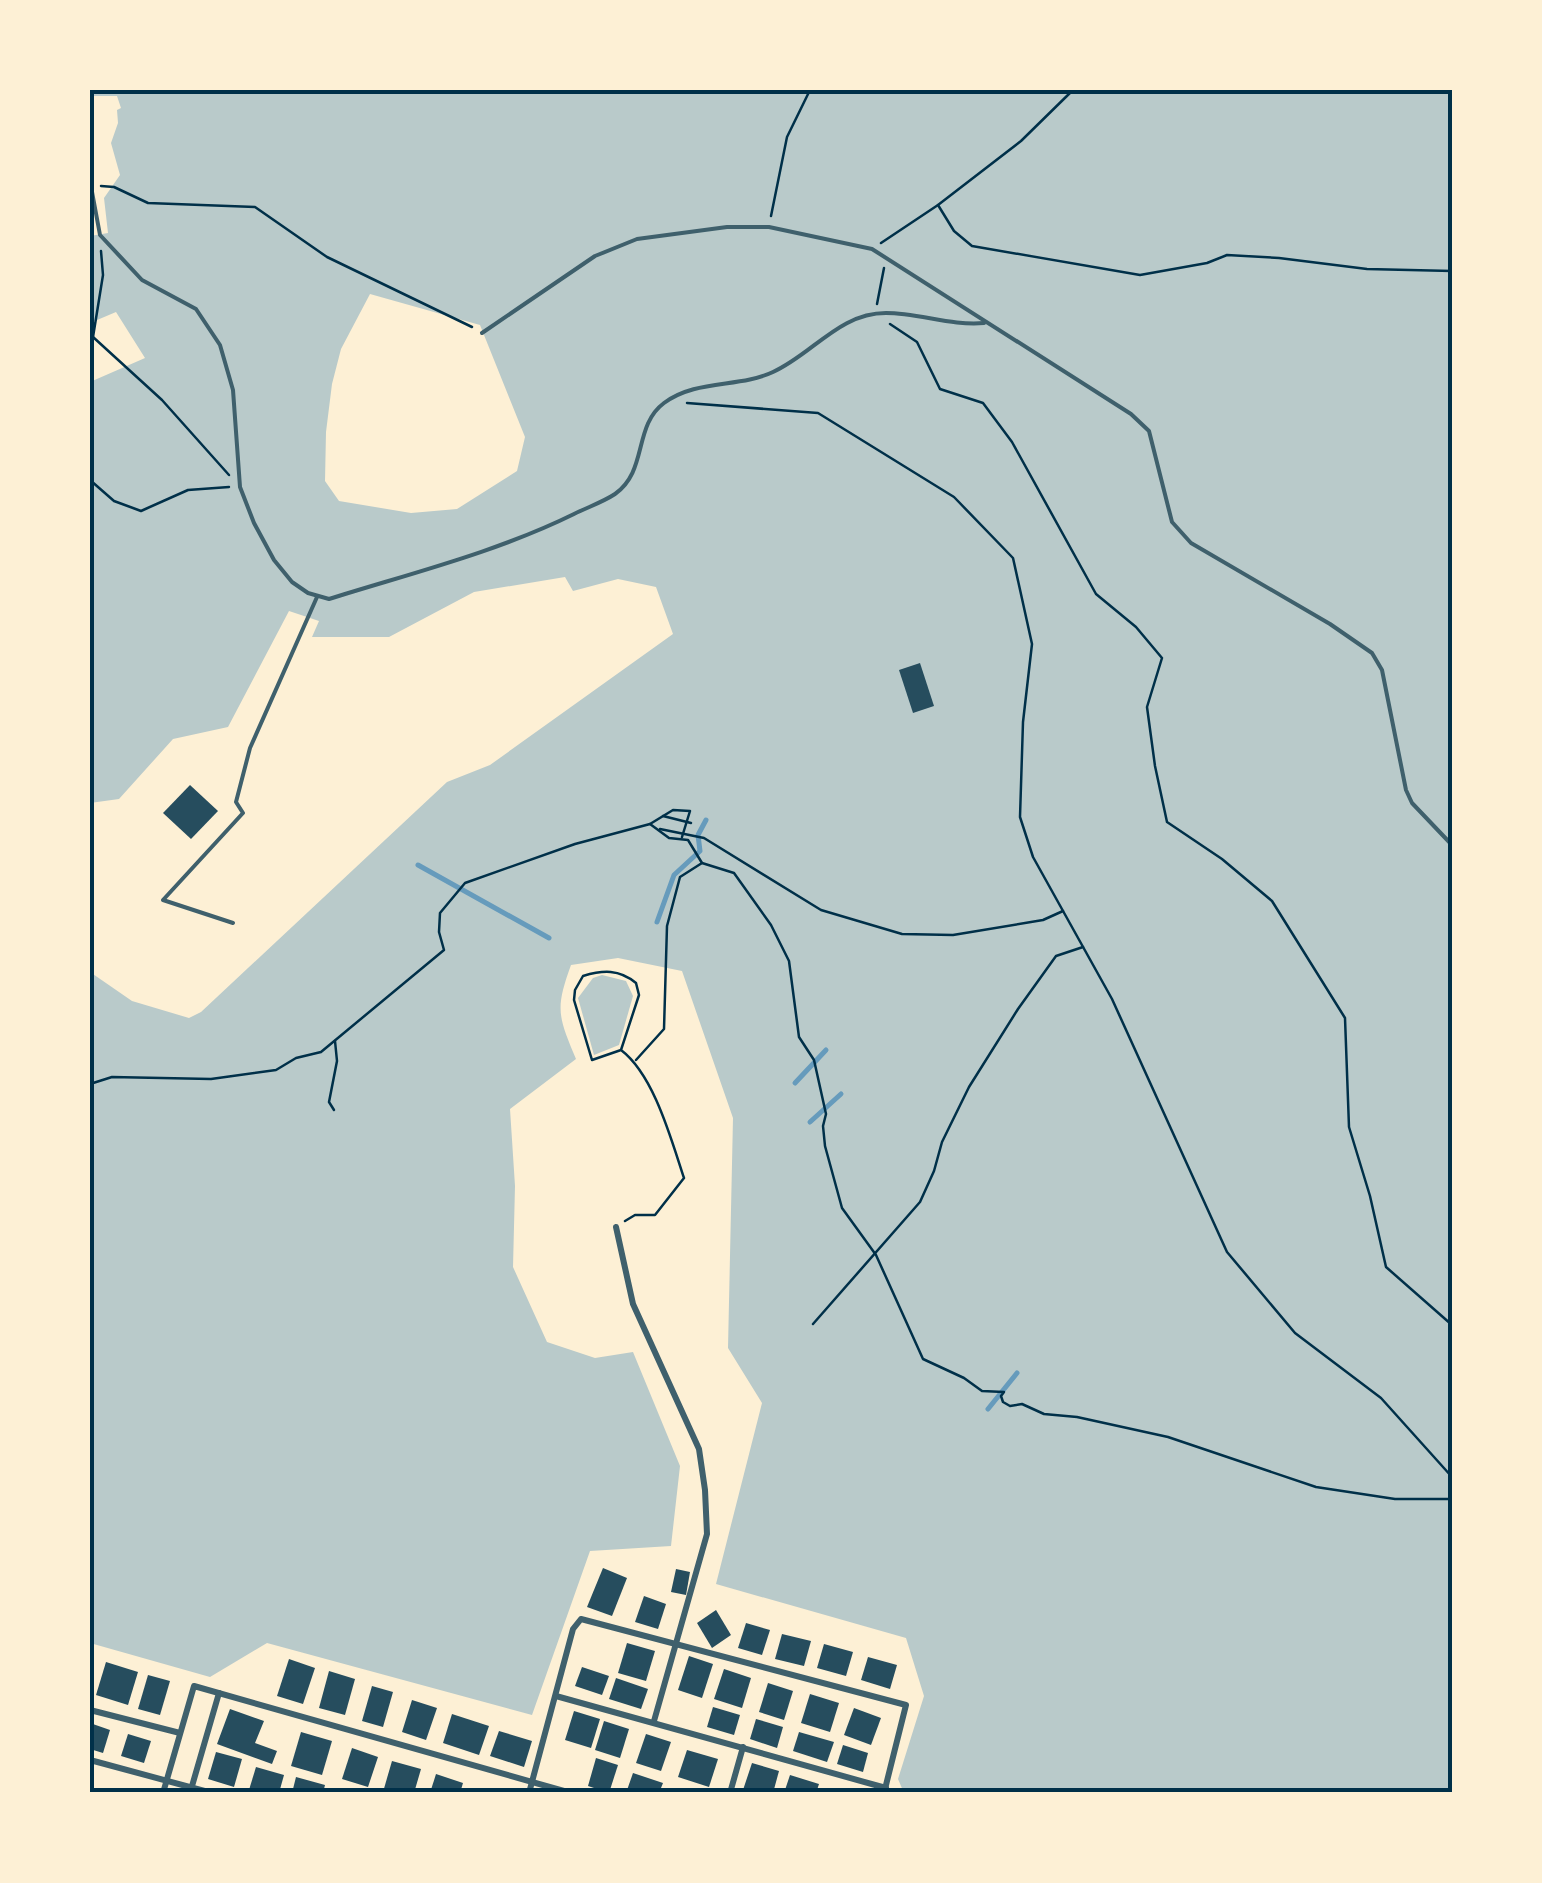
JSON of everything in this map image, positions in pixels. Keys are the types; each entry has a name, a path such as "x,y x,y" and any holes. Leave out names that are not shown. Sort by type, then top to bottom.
{"street":[{"path":"616,1228 633,1304 699,1449 705,1490 707,1534 654,1721"},
{"path":"529,1793 573,1629 581,1618 906,1705 886,1791 654,1721 556,1696"},
{"path":"163,1793 194,1686 571,1793"},
{"path":"191,1790 219,1693"},
{"path":"90,1710 180,1733"},
{"path":"730,1793 743,1747"},
{"path":"90,1760 212,1793"}],"lane":[{"path":"90,181 100,234 142,280 196,309 220,345 233,390 240,487 254,524 274,560 298,588 329,599 530,536 615,494 635,469 646,422 666,401 712,384 761,378 800,357 841,326 886,313 965,325 984,323"},
{"path":"482,332 595,256 637,239 727,227 769,227 872,249 886,256 984,323 1106,396 1149,431 1172,522 1191,543 1330,624 1379,660 1406,790 1412,802 1452,845"},
{"path":"234,923 163,900 243,813 236,802 250,748 317,597"}],"path":[{"path":"769,227 787,137 810,90"},
{"path":"872,249 938,205 1021,141 1073,90"},
{"path":"114,187 148,203 255,207 327,256 482,332"},
{"path":"938,205 954,231 972,246 1140,275 1227,256 1367,269 1452,271"},
{"path":"100,234 103,275 92,338 162,400 240,487"},
{"path":"886,256 875,315 917,342 940,389 983,402 1012,442 1096,594 1136,628 1162,658 1147,706 1167,822 1222,859 1272,901 1345,1018 1349,1127 1386,1268 1452,1325"},
{"path":"666,401 818,413 954,497 1012,558 1032,644 1023,722 1020,817 1033,856 1112,999 1228,1252 1295,1333 1381,1398 1452,1477"},
{"path":"90,480 114,501 141,511 188,490 240,487"},
{"path":"90,1084 112,1077 211,1079 276,1070 296,1058 321,1052 444,950 439,932 440,913 465,883 575,844 650,824 673,810 690,811 682,838"},
{"path":"662,816 688,822"},
{"path":"650,824 670,838 682,838 693,846 702,863 736,876 771,925 789,961 798,1037 814,1060 825,1112 825,1146 842,1208 876,1254 923,1358 982,1391 1002,1391 1001,1396 1010,1406 1022,1404 1044,1414 1168,1437 1316,1487 1395,1499 1452,1499"},
{"path":"659,829 701,837 821,910 902,934 953,935 1044,920 1065,910"},
{"path":"635,1061 664,1029 667,926 680,877 702,863"},
{"path":"813,1324 920,1202 942,1142 969,1087 1018,1009 1056,956 1084,946"},
{"path":"599,971 624,973 636,982 638,995 620,1050 592,1060 574,1000 584,976 599,971"},
{"path":"334,1110 330,1102 337,1061 335,1040"},
{"path":"616,1228 636,1215 655,1215 684,1178 665,1123 635,1061 620,1050"}],"shaded area":[{"path":"90,90 1452,90 1452,1793 904,1793 898,1779 924,1696 906,1638 716,1584 762,1403 728,1348 733,1118 682,971 618,958 571,965 562,992 561,1012 576,1059 510,1109 515,1186 513,1267 547,1342 595,1358 633,1352 680,1466 671,1546 590,1551 532,1715 267,1643 210,1677 90,1643 90,972 132,1001 189,1018 201,1012 447,782 490,765 673,634 656,587 618,579 573,591 565,577 474,592 389,637 312,637 319,621 289,611 228,727 173,739 119,799 90,803 90,382 145,358 116,312 90,323 90,236 108,233 104,198 120,175 111,143 118,123 117,110 121,108 117,96 90,96","holes":["370,294 480,325 525,437 517,471 457,509 411,513 339,501 325,481 332,384 341,349"]},
{"path":"602,975 626,981 633,996 619,1045 594,1055 578,998 593,978"}],"building":[{"path":"920,663 934,706 913,713 899,670"},
{"path":"190,785 218,811 191,839 163,813"},
{"path":"603,1568 627,1578 612,1616 587,1607"},
{"path":"676,1569 690,1572 686,1595 671,1592"},
{"path":"644,1596 666,1604 658,1629 635,1622"},
{"path":"716,1610 731,1635 712,1648 697,1623"},
{"path":"746,1623 770,1630 762,1655 738,1648"},
{"path":"782,1634 811,1641 804,1666 775,1659"},
{"path":"627,1643 655,1651 646,1681 618,1673"},
{"path":"824,1644 853,1652 846,1676 817,1668"},
{"path":"689,1656 713,1664 702,1698 678,1690"},
{"path":"868,1657 897,1665 890,1689 861,1680"},
{"path":"289,1659 315,1668 303,1704 277,1696"},
{"path":"106,1662 138,1672 128,1705 96,1695"},
{"path":"582,1667 609,1676 602,1695 575,1686"},
{"path":"724,1669 751,1678 742,1708 714,1699"},
{"path":"329,1671 355,1679 345,1715 319,1708"},
{"path":"148,1675 170,1681 160,1715 138,1709"},
{"path":"616,1678 648,1689 641,1709 609,1699"},
{"path":"768,1683 793,1691 784,1720 759,1712"},
{"path":"372,1686 393,1692 383,1727 362,1721"},
{"path":"810,1694 839,1703 830,1732 801,1723"},
{"path":"412,1700 437,1708 426,1740 402,1732"},
{"path":"713,1707 740,1715 734,1735 707,1727"},
{"path":"854,1708 881,1718 871,1745 844,1735"},
{"path":"230,1709 264,1721 255,1743 277,1751 272,1764 217,1744"},
{"path":"574,1711 600,1719 591,1748 565,1740"},
{"path":"452,1714 489,1726 479,1755 443,1743"},
{"path":"756,1719 783,1727 777,1748 750,1739"},
{"path":"604,1721 629,1729 620,1758 595,1750"},
{"path":"90,1723 110,1730 103,1753 90,1749"},
{"path":"499,1731 532,1741 524,1767 490,1756"},
{"path":"301,1732 332,1741 322,1775 291,1766"},
{"path":"799,1732 834,1742 827,1762 793,1751"},
{"path":"128,1734 151,1741 144,1763 121,1756"},
{"path":"646,1734 671,1742 661,1771 636,1763"},
{"path":"843,1745 868,1753 863,1772 837,1764"},
{"path":"352,1748 378,1757 368,1787 342,1779"},
{"path":"687,1750 718,1759 709,1787 678,1777"},
{"path":"216,1752 242,1759 234,1787 208,1779"},
{"path":"596,1758 618,1765 609,1793 588,1786"},
{"path":"392,1761 421,1769 414,1793 383,1792"},
{"path":"752,1763 779,1771 773,1793 742,1793"},
{"path":"256,1767 284,1775 279,1793 249,1790"},
{"path":"633,1773 663,1783 659,1793 626,1793"},
{"path":"436,1774 463,1783 460,1793 430,1793"},
{"path":"790,1775 819,1784 816,1793 784,1793"},
{"path":"296,1777 325,1785 323,1793 292,1793"}],"waterway":[{"path":"657,922 674,875 700,851 698,835 706,820"},
{"path":"418,865 549,938"},
{"path":"795,1083 826,1050"},
{"path":"810,1122 841,1094"},
{"path":"988,1409 1017,1373"}]}
